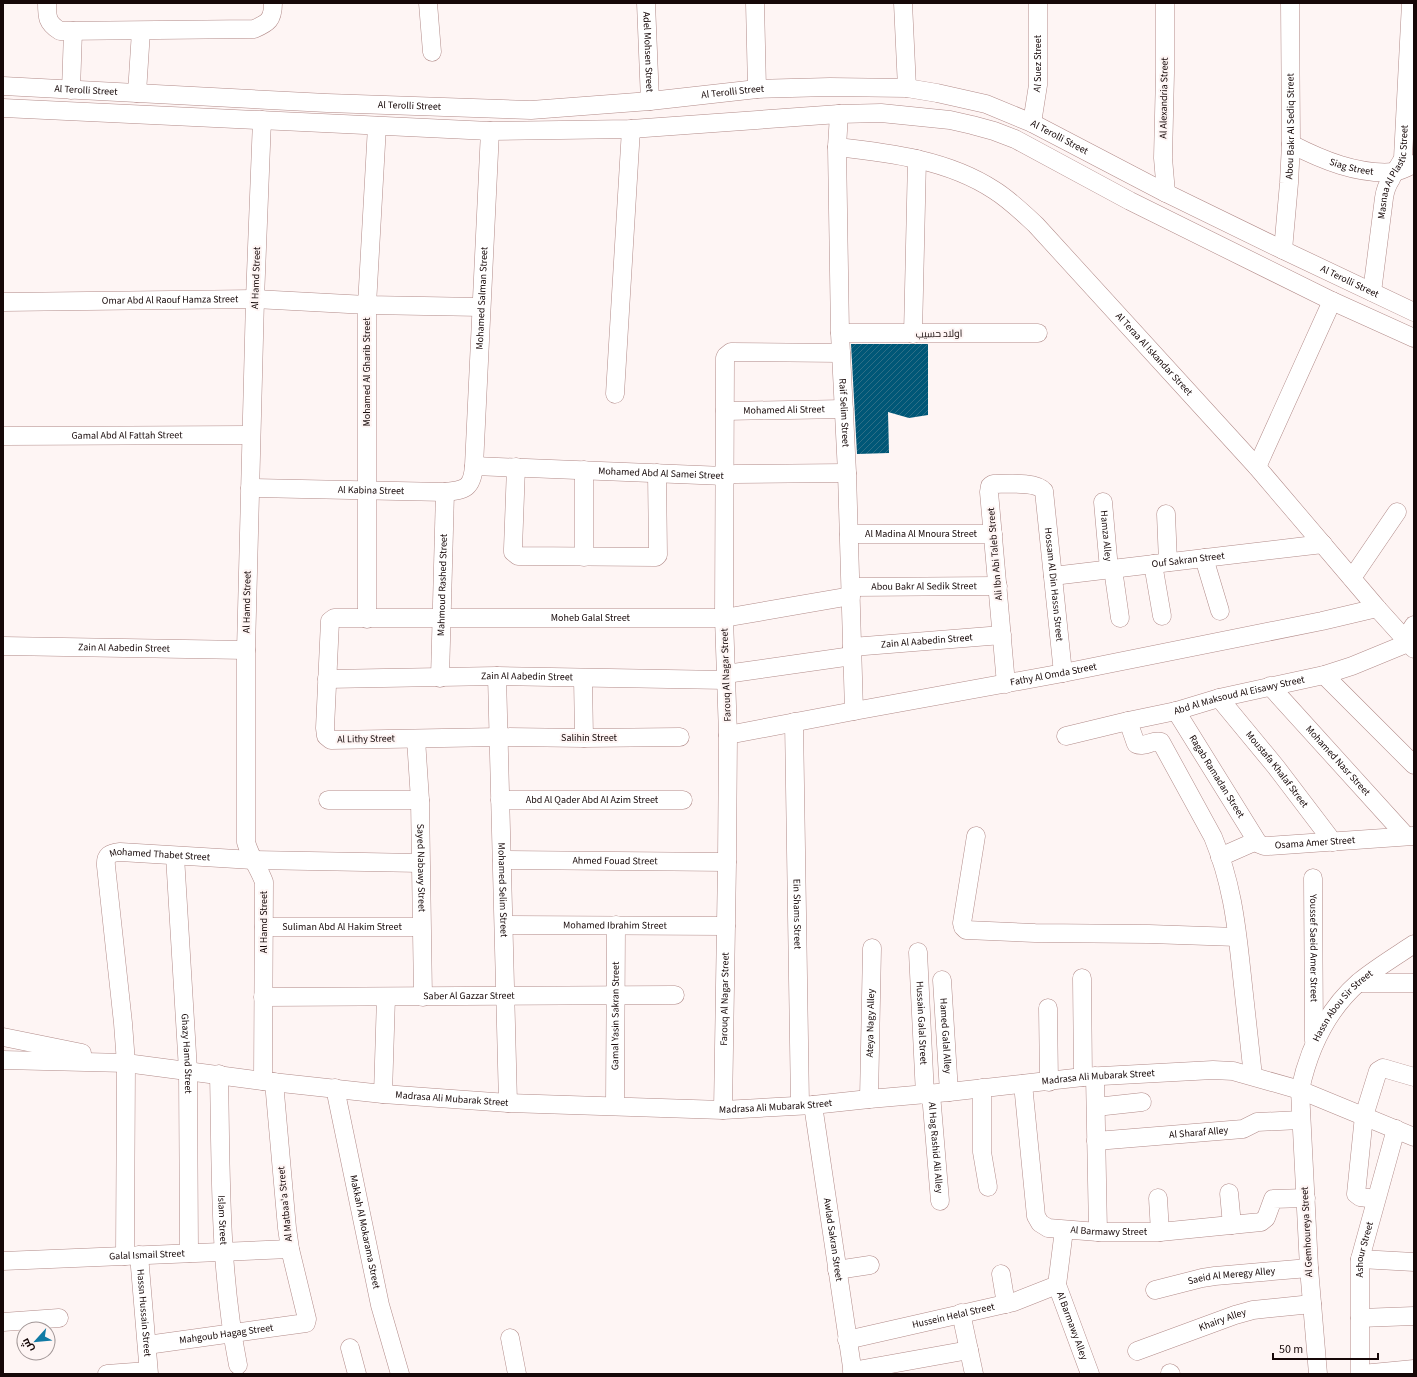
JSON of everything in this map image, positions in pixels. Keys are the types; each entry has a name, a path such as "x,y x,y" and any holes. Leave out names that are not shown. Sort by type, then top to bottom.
{"street":[{"path":"47,3 47,17 52,26 60,32 254,30 266,24 273,14 273,3"},
{"path":"428,3 432,52"},
{"name":"Adel Mohsen Street","path":"646,3 650,101"},
{"path":"755,3 757,89"},
{"path":"903,3 906,88"},
{"name":"Al Suez Street","path":"1032,123 1038,85 1038,3"},
{"name":"Al Alexandria Street","path":"1165,3 1163,158 1166,193"},
{"name":"Abou Bakr Al Sediq Street","path":"1282,250 1289,183 1291,144 1290,3"},
{"name":"Masnaa Al Plastic Street","path":"1372,292 1386,188 1400,165 1402,158 1411,3"},
{"path":"71,90 73,31"},
{"path":"137,93 141,31"},
{"name":"Al Terolli Street","path":"3,86 513,110 650,101 757,89 830,87 906,88 986,104 1032,123 1166,193 1282,250 1414,312"},
{"path":"699,124 700,95"},
{"name":"Al Terolli Street","path":"3,108 490,131 631,129 839,114 881,113 972,125 1015,139 1130,201 1332,301 1414,338"},
{"name":"Raif Selim Street","path":"839,114 837,147 840,353 847,473 854,711"},
{"name":"Al Hamd Street","path":"262,120 255,299 246,650 246,842 264,882 263,997 269,1081"},
{"name":"Mohamed Al Gharib Street","path":"367,619 367,304 376,126"},
{"path":"615,394 631,129"},
{"name":"Mohamed Salman Street","path":"474,466 490,131"},
{"name":"Siag Street","path":"1291,144 1329,161 1369,171 1395,172 1414,164"},
{"name":"Al Teraa Al Iskandar Street","path":"837,147 866,150 917,159 944,166 970,176 994,190 1016,206 1036,225 1257,466 1377,608 1410,639"},
{"path":"913,334 917,159"},
{"name":"Omar Abd Al Raouf Hamza Street","path":"3,302 255,299 481,307"},
{"path":"1257,466 1332,301"},
{"name":"اولاد حسيب","path":"840,333 1038,333"},
{"name":"Farouq Al Nagar Street","path":"723,1110 728,735 724,618 725,362 726,356 731,352 840,353"},
{"name":"Mohamed Ali Street","path":"725,411 844,410"},
{"name":"Gamal Abd Al Fattah Street","path":"3,436 251,435"},
{"name":"Al Kabina Street","path":"250,488 458,491 470,484 474,466"},
{"name":"Mohamed Abd Al Samei Street","path":"474,466 725,476 735,474 847,473"},
{"path":"516,467 513,552 518,556 656,557 658,555 657,473"},
{"path":"584,470 584,557"},
{"name":"Ali Ibn Abi Taleb Street","path":"1006,684 989,492 990,486 993,484 1034,485 1041,488 1046,496"},
{"name":"Mahmoud Rashed Street","path":"440,678 445,492"},
{"name":"Hossam Al Din Hassn Street","path":"1046,496 1063,673"},
{"name":"Hamza Alley","path":"1102,502 1111,569 1120,618"},
{"path":"1352,578 1397,512"},
{"path":"1162,616 1161,563 1166,514"},
{"name":"Al Madina Al Mnoura Street","path":"849,534 993,534"},
{"name":"Ouf Sakran Street","path":"1053,576 1322,544"},
{"path":"1204,558 1220,611"},
{"name":"Abou Bakr Al Sedik Street","path":"851,592 998,586"},
{"name":"Moheb Galal Street","path":"330,621 334,618 367,619 441,617 724,618 851,592"},
{"name":"Fathy Al Omda Street","path":"728,735 1063,673 1314,623 1377,608"},
{"name":"Al Lithy Street","path":"330,621 325,728 325,733 328,738 331,740 499,737"},
{"name":"Zain Al Aabedin Street","path":"327,679 497,676 583,678 726,677 852,652 1002,635"},
{"name":"Abd Al Maksoud Al Eisawy Street","path":"1066,736 1176,711 1219,698 1324,674 1352,666 1410,639"},
{"name":"Zain Al Aabedin Street","path":"3,646 246,650"},
{"path":"1324,674 1414,765"},
{"name":"Mohamed Selim Street","path":"497,676 508,1103"},
{"path":"583,678 584,738"},
{"name":"Mohamed Nasr Street","path":"1270,686 1410,836"},
{"name":"Moustafa Khalaf Street","path":"1219,698 1276,767 1333,842"},
{"name":"Ragab Ramadan Street","path":"1176,711 1258,843"},
{"path":"1128,721 1136,744 1139,746 1157,741 1161,742 1213,837 1228,881 1237,937 1253,1076"},
{"name":"Ein Shams Street","path":"794,722 807,1105"},
{"name":"Salihin Street","path":"499,737 680,737"},
{"name":"Sayed Nabawy Street","path":"416,738 420,800 422,997"},
{"path":"328,800 420,800"},
{"name":"Abd Al Qader Abd Al Azim Street","path":"500,800 683,800"},
{"path":"976,836 962,923 966,930 1035,933 1149,934 1237,937"},
{"name":"Osama Amer Street","path":"1220,857 1251,843 1258,843 1264,846 1410,836"},
{"name":"Mohamed Thabet Street","path":"126,1063 105,860 107,855 120,852 253,860 420,863"},
{"name":"Ghazy Hamd Street","path":"176,856 188,1070 189,1253"},
{"name":"Ahmed Fouad Street","path":"502,860 727,862"},
{"name":"Youssef Saeid Amer Street","path":"1313,878 1314,1042"},
{"name":"Mohamed Ibrahim Street","path":"504,925 726,926"},
{"name":"Gamal Yasin Sakran Street","path":"615,1106 616,925"},
{"name":"Suliman Abd Al Hakim Street","path":"264,927 421,927"},
{"name":"Hassn Abou Sir Street","path":"1300,1090 1305,1065 1314,1042 1326,1020 1341,1000 1359,983 1414,944"},
{"name":"Ateya Nagy Alley","path":"869,1099 872,948"},
{"name":"Hussain Galal Street","path":"918,952 928,1094"},
{"path":"1082,978 1089,1076 1096,1106 1098,1232"},
{"name":"Hamed Galal Alley","path":"942,980 949,1092"},
{"path":"1359,983 1414,983"},
{"name":"Saber Al Gazzar Street","path":"263,997 675,995"},
{"path":"383,1094 386,997"},
{"path":"1048,1008 1049,1082"},
{"name":"Madrasa Ali Mubarak Street","path":"3,1037 126,1063"},
{"name":"Madrasa Ali Mubarak Street","path":"3,1060 126,1063 383,1094 508,1103 723,1110 807,1105 928,1094 1049,1082 1089,1076 1213,1070 1233,1071 1300,1090 1414,1137"},
{"name":"Hassn Hussain Street","path":"106,1374 148,1372 146,1345 132,1256 126,1063"},
{"path":"1376,1199 1357,1196 1356,1194 1364,1116 1378,1071 1383,1068 1414,1077"},
{"name":"Islam Street","path":"219,1074 223,1251 232,1333 238,1365"},
{"name":"Al Matbaa'a Street","path":"269,1081 290,1249 307,1319 306,1323"},
{"name":"Al Barmawy Street","path":"1023,1084 1036,1216 1044,1226 1064,1230 1098,1232 1160,1232 1232,1225 1263,1221 1267,1217 1272,1200 1276,1198 1306,1198"},
{"name":"Makkah Al Mokarama Street","path":"336,1088 380,1305 400,1374"},
{"path":"982,1088 982,1152 988,1187"},
{"name":"Al Gemhoureya Street","path":"1300,1090 1300,1120 1306,1198 1309,1268 1318,1374"},
{"name":"Al Hag Rashid Ali Alley","path":"928,1094 940,1201"},
{"path":"1096,1106 1142,1102"},
{"name":"Awlad Sakran Street","path":"807,1105 837,1270 852,1373"},
{"name":"Al Sharaf Alley","path":"1096,1141 1243,1129 1258,1122 1300,1120"},
{"name":"Ashour Street","path":"1361,1374 1360,1259 1396,1129"},
{"path":"1229,1193 1232,1225"},
{"path":"1158,1198 1160,1232"},
{"name":"Al Barmawy Alley","path":"1064,1230 1056,1285 1090,1374"},
{"name":"Galal Ismail Street","path":"3,1261 290,1249"},
{"path":"1360,1259 1414,1262"},
{"path":"837,1270 870,1265"},
{"name":"Saeid Al Meregy Alley","path":"1155,1290 1215,1276 1309,1268"},
{"path":"1001,1274 1006,1304"},
{"name":"Hussein Helal Street","path":"847,1340 1006,1304 1023,1299 1056,1285"},
{"name":"Khairy Alley","path":"1137,1351 1235,1315 1253,1310 1312,1304"},
{"path":"961,1313 974,1374"},
{"path":"1360,1318 1414,1316"},
{"path":"3,1322 59,1318"},
{"name":"Mahgoub Hagag Street","path":"146,1345 306,1323"},
{"path":"510,1338 517,1374"},
{"path":"350,1348 357,1374"},
{"path":"852,1373 969,1350"},
{"path":"1361,1374 1414,1369"}],"building":[{"path":"851,344 928,344 928,415 909,418 888,412 889,453 857,454"}]}
